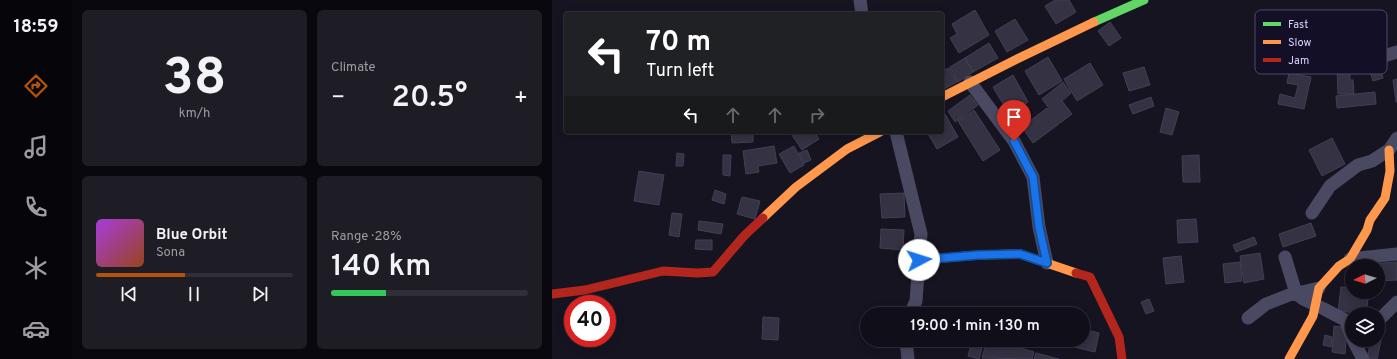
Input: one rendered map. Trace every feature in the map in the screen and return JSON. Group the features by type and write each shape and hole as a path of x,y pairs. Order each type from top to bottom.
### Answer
{"street":[{"path":"860,0 862,12"},
{"path":"944,96 1094,21 1144,0"},
{"path":"1387,55 1397,52"},
{"path":"970,82 1014,141 1033,177 1039,227 1047,263"},
{"path":"552,294 585,290 663,271 697,273 713,272 744,236 796,187 847,149 876,134"},
{"path":"897,134 922,234 916,301 913,307"},
{"path":"1312,213 1330,186 1358,165 1372,161 1389,150 1397,138"},
{"path":"1350,259 1367,230 1370,220 1385,198 1392,184 1389,150"},
{"path":"919,260 978,255 1020,254 1090,277 1118,337 1122,359"},
{"path":"1350,259 1397,254"},
{"path":"1285,258 1296,293 1303,299 1345,320"},
{"path":"1289,359 1313,316 1319,288 1345,262"},
{"path":"1248,318 1266,304 1296,293 1319,288"},
{"path":"1385,313 1397,302"},
{"path":"907,347 908,359"}],"building":[{"path":"1055,0 1069,0 1076,12 1056,24 1045,6"},
{"path":"975,10 989,35 959,53 950,38 957,34 952,24"},
{"path":"1015,19 1028,40 1007,52 995,31"},
{"path":"1110,22 1121,38 1109,46 1098,31"},
{"path":"989,43 998,58 973,72 965,58"},
{"path":"1048,57 1062,81 1039,95 1025,71"},
{"path":"965,58 973,72 958,82 950,67"},
{"path":"1090,63 1103,85 1077,101 1064,79"},
{"path":"1144,67 1150,85 1129,91 1123,73"},
{"path":"949,68 957,82 944,89 944,70"},
{"path":"1289,74 1311,77 1304,109 1278,104 1280,94 1295,98 1298,85 1287,83"},
{"path":"1337,74 1350,74 1350,80 1353,80 1354,94 1338,94"},
{"path":"1371,74 1382,74 1383,78 1373,81"},
{"path":"1013,75 1028,102 1009,114 993,87"},
{"path":"1397,79 1397,102 1396,102 1393,80"},
{"path":"1063,82 1071,93 1062,101 1072,114 1060,123 1042,99"},
{"path":"1375,92 1376,104 1337,108 1336,96"},
{"path":"970,95 978,105 955,122 948,111"},
{"path":"1151,97 1154,106 1133,114 1129,105"},
{"path":"1047,108 1059,124 1033,143 1022,127"},
{"path":"1166,108 1179,112 1172,135 1160,132"},
{"path":"974,110 1000,150 983,161 958,121"},
{"path":"945,114 958,137 937,149 928,134 944,134"},
{"path":"731,134 753,134 753,142 732,143"},
{"path":"791,134 815,134 819,139 802,150"},
{"path":"1332,138 1345,164 1322,176 1309,150"},
{"path":"774,146 777,163 758,166 759,172 746,174 743,151"},
{"path":"794,146 804,165 790,173 779,154"},
{"path":"807,150 811,160 804,163 799,153"},
{"path":"677,153 684,154 683,166 676,166"},
{"path":"723,155 731,155 730,176 723,175"},
{"path":"1199,155 1200,182 1183,182 1182,156"},
{"path":"639,171 664,175 659,205 634,201"},
{"path":"715,190 726,194 724,204 712,200"},
{"path":"904,193 905,217 882,218 880,194"},
{"path":"742,197 760,201 755,219 737,214"},
{"path":"672,213 682,214 679,237 669,235"},
{"path":"1196,219 1198,242 1178,243 1177,220"},
{"path":"699,221 723,224 721,234 698,230"},
{"path":"1311,223 1316,236 1283,247 1279,234"},
{"path":"881,229 904,230 903,250 880,248"},
{"path":"1254,237 1257,244 1236,252 1233,245"},
{"path":"696,240 712,240 712,250 695,249"},
{"path":"1260,253 1264,279 1244,283 1240,256"},
{"path":"1181,256 1184,282 1166,284 1163,258"},
{"path":"1240,262 1242,281 1225,283 1223,264"},
{"path":"1397,262 1397,280 1385,281 1385,263"},
{"path":"1341,287 1345,287 1345,299 1368,299 1367,307 1345,307 1345,312 1338,311"},
{"path":"1149,299 1154,311 1146,314 1141,302"},
{"path":"763,317 779,318 778,340 762,339"},
{"path":"1334,326 1345,328 1345,354 1332,352"},
{"path":"1090,331 1099,333 1095,352 1075,347 1090,347"},
{"path":"1325,335 1332,337 1331,347 1323,345"},
{"path":"970,347 982,347 979,359 968,356"},
{"path":"985,347 1017,347 1034,352 1032,359 982,358"},
{"path":"1370,347 1380,347 1377,359 1367,359"},
{"path":"1036,353 1059,359 1034,359"}],"traffic: fast":[{"path":"1094,22 1144,0"}],"traffic: slow":[{"path":"944,96 1094,22"},
{"path":"763,218 796,187 847,149 876,134"},
{"path":"1289,359 1313,316 1319,288 1339,266 1350,259 1367,230 1370,220 1385,198 1390,171 1389,150"},
{"path":"919,260 979,255 1020,254 1076,273"}],"traffic: jam":[{"path":"552,294 585,290 663,271 697,273 713,272 744,236 763,218"},
{"path":"1076,273 1090,277 1119,337 1122,359"}],"route":[{"path":"919,260 978,255 1020,254 1047,263 1039,227 1033,177 1014,141"}]}
